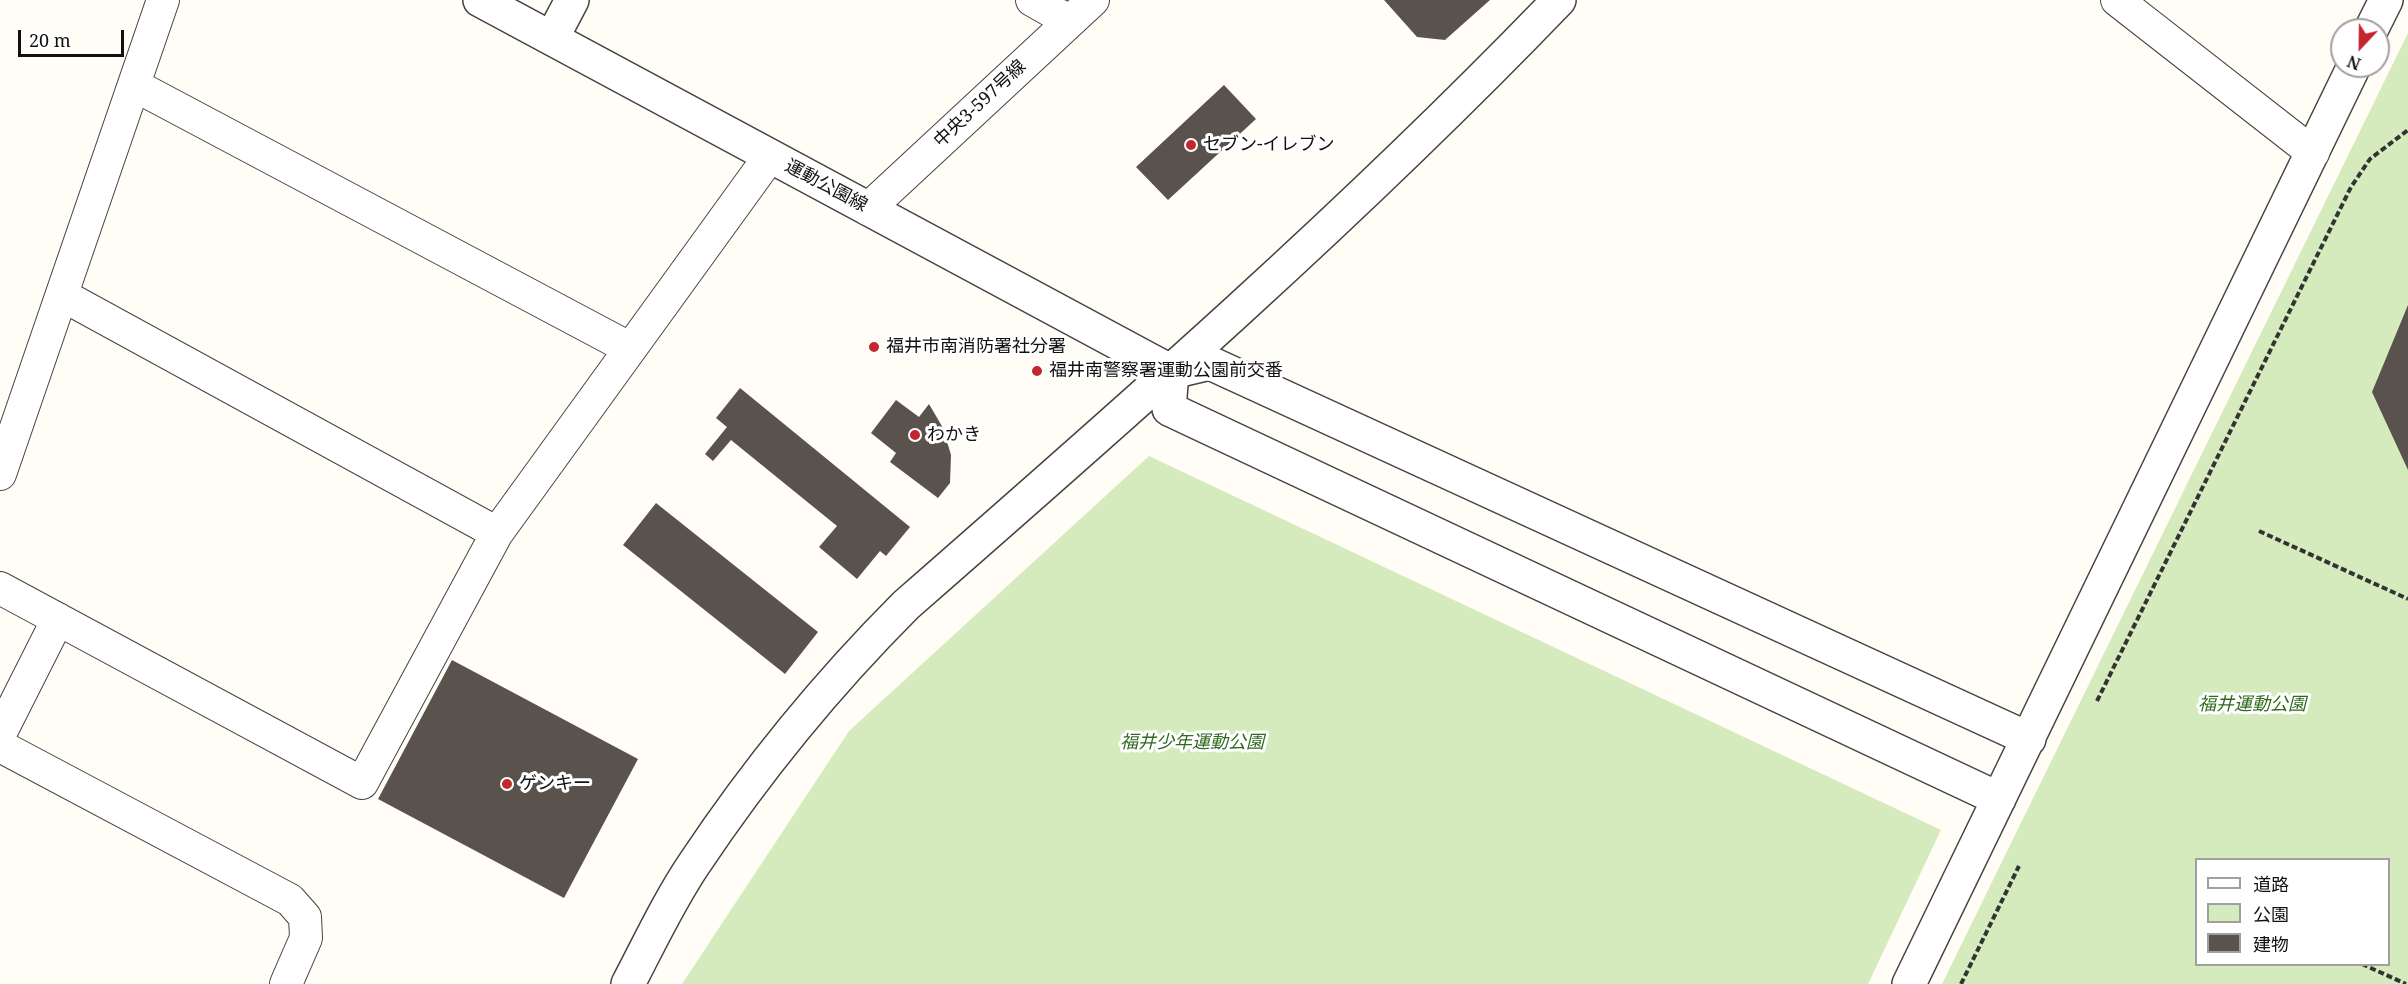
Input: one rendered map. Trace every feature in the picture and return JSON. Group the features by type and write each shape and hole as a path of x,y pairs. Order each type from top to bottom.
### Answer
{"street":[{"path":"0,474 163,0"},
{"name":"運動公園線","path":"480,0 1172,372"},
{"path":"552,38 572,0"},
{"path":"1032,0 1069,21"},
{"name":"中央3-597号線","path":"868,208 1093,0"},
{"path":"628,984 693,865 808,709 906,605 1172,372 1468,95 1559,0"},
{"path":"2117,0 2313,153"},
{"path":"2378,18 2386,0"},
{"path":"1909,984 2348,78"},
{"path":"134,86 629,348"},
{"path":"0,588 362,783 496,533 770,156"},
{"path":"62,295 496,533"},
{"path":"1172,372 1210,363 2029,739"},
{"path":"1172,372 1169,409 2000,799"},
{"path":"0,734 58,619"},
{"path":"0,746 290,900 305,917 306,938 286,984"}],"path":[{"path":"2097,701 2351,187 2370,159 2408,130"},
{"path":"2259,531 2408,599"},
{"path":"1961,984 2019,866"},
{"path":"2366,966 2406,984"}],"green space":[{"name":"福井運動公園","path":"2408,33 2408,984 1942,984 2386,78 2390,78 2390,70"},
{"name":"福井少年運動公園","path":"1149,456 1941,830 1868,984 682,984 849,731"}],"building":[{"path":"1384,0 1490,0 1445,40 1417,37"},
{"path":"1224,85 1256,119 1168,200 1136,167"},
{"path":"2408,305 2408,470 2372,392"},
{"path":"740,388 910,527 886,556 880,551 857,579 819,547 837,526 731,440 713,461 705,454 727,427 716,418"},
{"path":"896,400 919,417 929,404 943,428 951,455 950,483 938,498 890,462 896,453 871,433"},
{"path":"656,503 818,632 785,674 623,545"},
{"path":"452,660 638,759 564,898 378,799"}],"place":[{"name":"セブン-イレブン","path":"1191,145"},
{"name":"福井市南消防署社分署","path":"874,347"},
{"name":"福井南警察署運動公園前交番","path":"1037,371"},
{"name":"わかき","path":"915,435"},
{"name":"ゲンキー","path":"507,784"}]}
